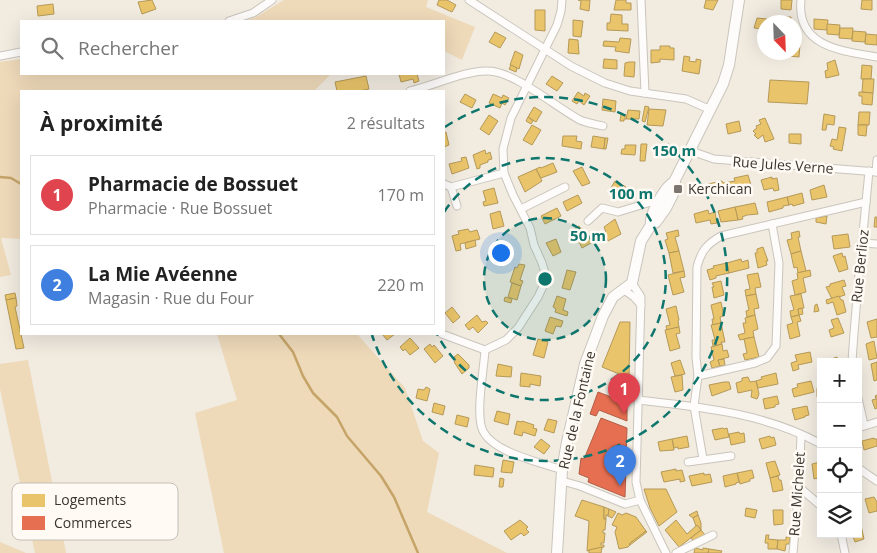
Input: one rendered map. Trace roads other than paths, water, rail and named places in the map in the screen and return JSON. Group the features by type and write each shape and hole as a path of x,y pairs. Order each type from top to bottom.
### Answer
{"main road":[{"path":"628,286 641,241 651,224 656,222 662,206 676,188 674,182 723,84 729,65 739,0"},
{"name":"Rue de la Fontaine","path":"557,553 562,470 566,442 585,364 603,316 613,297 628,286"}],"street":[{"path":"232,20 253,13 272,0"},
{"path":"469,0 544,50 605,83 645,93 686,99 711,110"},
{"path":"445,335 486,350 506,340 518,328 538,298 545,282 545,273 534,245 530,228 504,173 503,149 511,118 557,25 562,0"},
{"path":"641,0 645,93"},
{"path":"801,0 800,10 803,24 811,37 828,46 877,57"},
{"path":"0,56 20,52"},
{"path":"413,90 489,70 527,86 582,121 603,126"},
{"name":"Rue Jules Verne","path":"691,151 714,160 874,172"},
{"name":"Rue Berlioz","path":"852,358 858,275 866,202 877,160"},
{"path":"457,206 448,185 504,173"},
{"path":"521,209 565,187"},
{"path":"588,221 602,208 618,212 652,202 662,206"},
{"path":"703,459 694,406 698,376 696,357 697,267 700,255 708,244 721,236 866,202"},
{"path":"698,376 768,358 776,346 779,264 772,224"},
{"path":"863,243 877,244"},
{"path":"628,286 640,305 636,482 640,500 666,553"},
{"path":"486,350 480,423 483,431 488,438 508,452 562,470"},
{"path":"638,400 724,410 768,422 817,441"},
{"path":"862,426 877,422"},
{"name":"Rue Michelet","path":"793,553 799,487 801,435"},
{"path":"688,462 731,456"},
{"path":"862,471 877,482"},
{"path":"562,481 625,504 640,500"},
{"path":"799,487 817,503"},
{"path":"676,553 713,535"},
{"path":"842,538 845,553"}],"waterway":[{"path":"0,177 11,178 20,183"},
{"path":"280,335 293,352 303,376 313,393 337,417 347,436 381,476 394,497 418,553"}],"place":[{"name":"Kerchican","path":"678,189"},
{"name":"Pharmacie de Bossuet","path":"624,414"},
{"name":"La Mie Avéenne","path":"620,486"}]}
